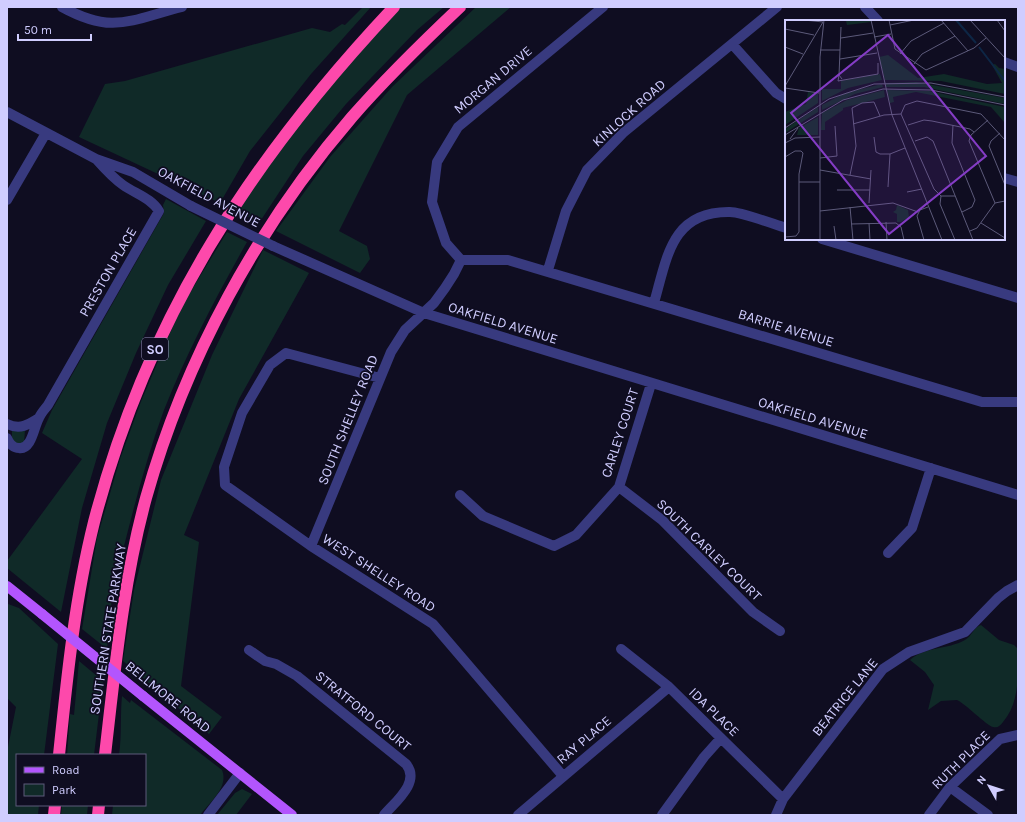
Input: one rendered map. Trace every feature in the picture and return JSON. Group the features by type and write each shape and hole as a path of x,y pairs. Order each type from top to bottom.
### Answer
{"highway":[{"name":"SO","path":"59,754 73,638 83,572 105,483 124,423 148,364 192,274 249,182 313,98 394,7"},
{"name":"SOUTHERN STATE PARKWAY","path":"105,754 127,581 146,500 168,430 183,391 207,341 256,250 285,205 351,118 386,80 460,7"}],"main road":[{"name":"BELLMORE ROAD","path":"8,589 42,614 292,815"}],"street":[{"path":"62,7 90,21 102,24 125,23 148,11 182,7"},
{"name":"MORGAN DRIVE","path":"461,260 446,243 432,202 437,162 458,127 603,7"},
{"name":"KINLOCK ROAD","path":"548,270 566,211 587,170 623,133 777,7"},
{"path":"865,7 877,20"},
{"path":"732,44 776,93 785,98"},
{"path":"1005,62 1018,67"},
{"name":"OAKFIELD AVENUE","path":"7,112 96,159 133,172 191,206 273,246 424,313 651,384 1018,495"},
{"path":"7,200 46,133"},
{"name":"PRESTON PLACE","path":"39,418 48,405 159,211 155,204 115,179 96,159"},
{"path":"1005,178 1018,182"},
{"path":"654,303 670,247 684,226 701,215 731,212 785,228"},
{"path":"825,240 1018,298"},
{"path":"424,313 445,288 461,260 508,260 548,270"},
{"name":"BARRIE AVENUE","path":"548,270 982,402 1018,402"},
{"name":"SOUTH SHELLEY ROAD","path":"311,546 380,378 400,336 424,313"},
{"name":"WEST SHELLEY ROAD","path":"380,378 286,353 270,365 242,413 224,467 225,485 311,546 433,624 563,776"},
{"name":"CARLEY COURT","path":"460,495 483,516 554,546 576,535 619,487 651,384"},
{"path":"7,424 14,427 22,427 39,418"},
{"path":"7,438 12,446 17,448 24,447 30,440 39,418"},
{"path":"888,553 912,528 931,468"},
{"name":"SOUTH CARLEY COURT","path":"619,487 662,520 753,612 780,631"},
{"name":"BEATRICE LANE","path":"776,815 783,799 883,669 910,652 965,632 998,598 1018,585"},
{"name":"IDA PLACE","path":"621,649 669,687 783,799"},
{"name":"STRATFORD COURT","path":"249,650 265,661 276,664 297,676 406,764 411,777 408,788 384,815"},
{"name":"RAY PLACE","path":"518,815 669,687"},
{"name":"RUTH PLACE","path":"929,815 950,787 1000,739 1018,735"},
{"path":"662,815 704,757 721,738"},
{"path":"208,815 240,773"},
{"path":"950,787 988,815"}],"green space":[{"path":"363,7 371,7 311,74 250,151 220,203 79,137 105,84 125,81 312,28 330,32 342,24 345,25"},
{"path":"401,7 444,7 417,30 346,104 303,156 259,223 237,211 306,113 360,50"},
{"path":"476,7 511,7 407,95 339,231 367,246 370,259 360,273 276,231 330,157 392,87"},
{"path":"166,199 206,221 168,285 136,353 107,423 82,508 61,612 7,568 7,561 82,459 42,433 52,410 164,213 163,205"},
{"path":"227,232 247,242 192,346 173,388 158,427 123,550 120,549 114,575 107,649 82,629 97,538 120,459 140,404 180,309"},
{"path":"263,250 309,273 239,399 184,535 199,542 181,686 222,717 209,734 123,661 134,590 161,480 212,355"},
{"path":"12,430 25,430 24,443 17,444 12,439"},
{"path":"8,604 19,608 58,644 44,754 16,754 16,806 39,806 38,815 7,815 7,752 16,707 7,698"},
{"path":"981,625 999,640 1014,645 1018,649 1018,678 1013,706 1001,725 996,727 993,727 981,719 957,700 941,701 928,710 934,685 925,672 910,660 923,652 965,640 976,628"},
{"path":"79,661 103,681 94,754 67,754 70,714 74,715"},
{"path":"122,696 130,703 131,700 222,770 223,782 221,788 200,815 112,815 113,806 146,806 146,754 119,754"},
{"path":"242,789 252,794 236,815 217,815 235,793"},
{"path":"62,806 88,806 87,815 61,815"}]}
